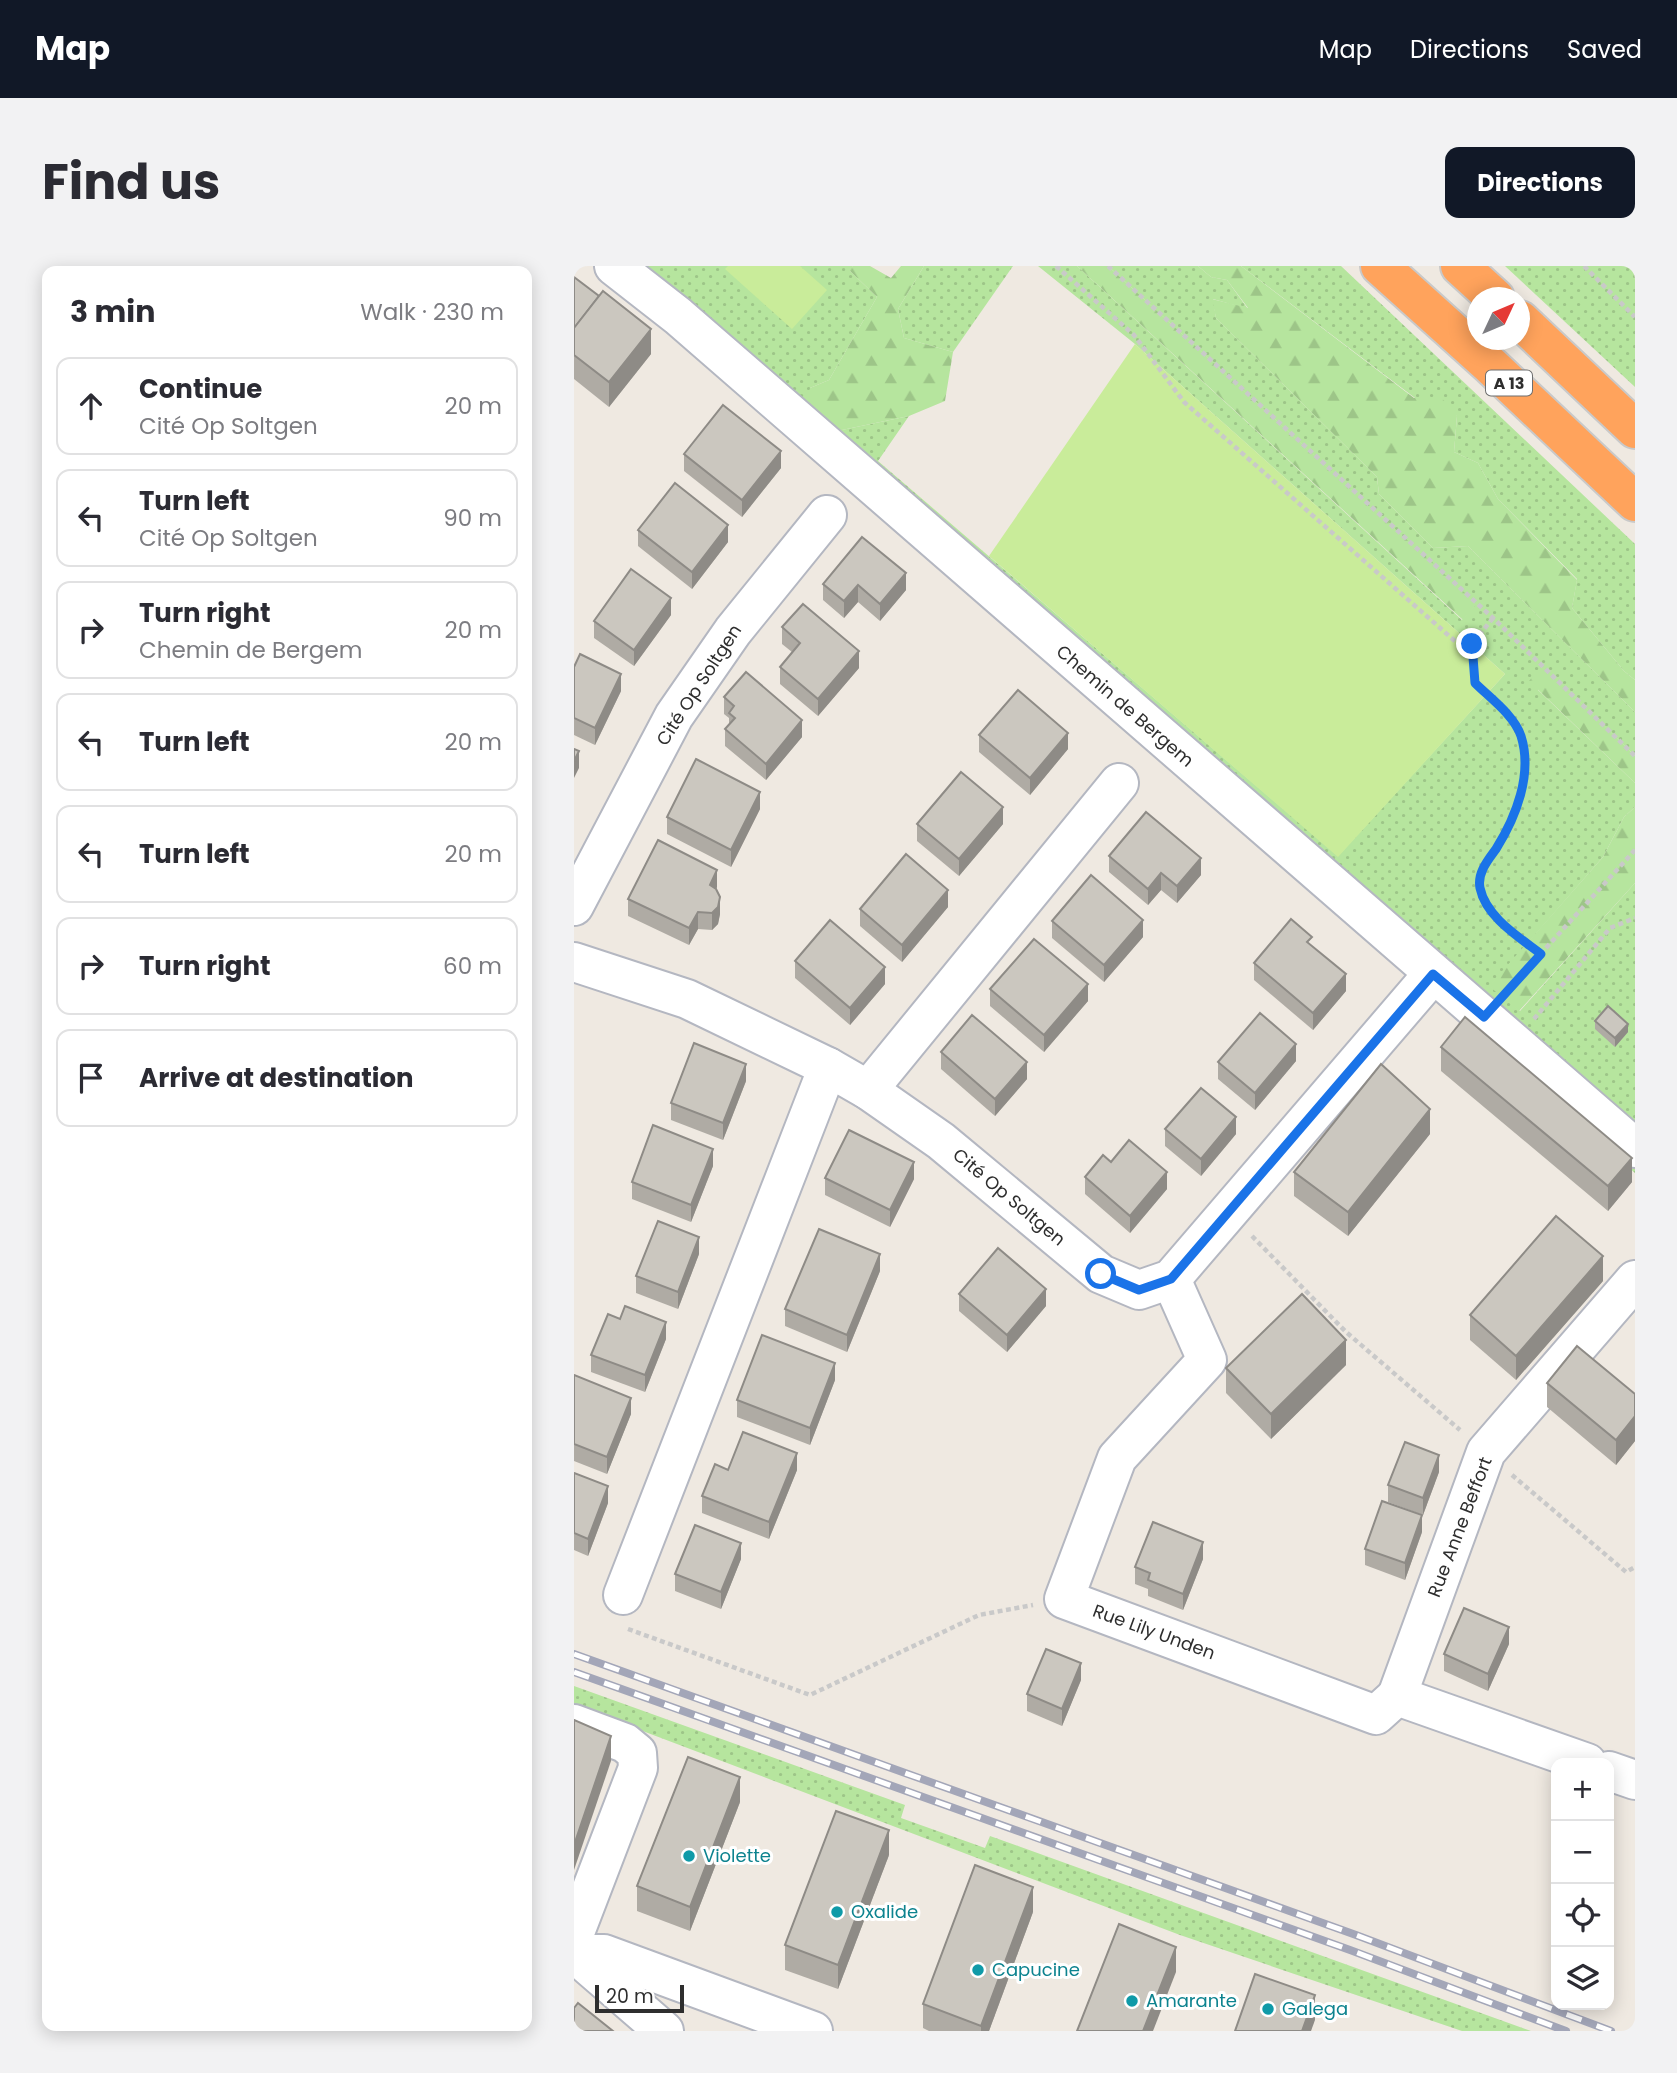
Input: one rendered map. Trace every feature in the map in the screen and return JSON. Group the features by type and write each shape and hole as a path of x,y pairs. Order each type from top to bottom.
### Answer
{"highway":[{"name":"A 13","path":"1380,266 1492,366 1635,502"},
{"path":"1460,266 1483,287"},
{"path":"1530,329 1635,429"}],"street":[{"name":"Chemin de Bergem","path":"614,266 697,332 1635,1148"},
{"name":"Cité Op Soltgen","path":"574,906 674,716 733,631 827,515"},
{"path":"868,1090 1119,783"},
{"name":"Cité Op Soltgen","path":"574,962 687,999 828,1067 868,1090 942,1141 1101,1274 1139,1290 1171,1279"},
{"path":"1065,1599 1117,1458 1207,1360 1171,1279 1433,974"},
{"path":"624,1611 828,1067"},
{"name":"Rue Anne Beffort","path":"1397,1696 1486,1452 1635,1280"},
{"name":"Rue Lily Unden","path":"1065,1599 1376,1715 1397,1696"},
{"path":"1397,1696 1573,1758"},
{"path":"574,1724 625,1743 637,1754 638,1768 574,1935"},
{"path":"1614,1773 1635,1780"},
{"path":"574,1954 604,1954 813,2031"},
{"path":"574,1954 664,2031"},
{"path":"687,2031 690,2016 710,1993"}],"path":[{"path":"1055,266 1134,334 1184,402 1473,657"},
{"path":"1108,266 1493,618 1635,756"},
{"path":"1584,266 1635,317"},
{"path":"1493,618 1472,644 1475,683 1508,716 1521,735 1524,760 1522,793 1509,829 1482,869 1479,885 1486,904 1502,922 1541,954"},
{"path":"1484,1017 1635,850"},
{"path":"1514,1044 1610,928 1635,918"},
{"path":"1229,1213 1346,1332 1626,1572 1635,1567"},
{"path":"624,1611 810,1695 979,1615 1065,1599"}],"green space":[{"path":"614,266 853,266 850,271 877,297 829,380 810,388 837,431 909,416 878,461 1338,856 1505,674 1135,344 1038,266 1077,266 1462,620 1476,604 1108,266 1198,266 1211,277 1227,280 1248,309 1213,299 1216,318 1377,477 1379,494 1433,548 1468,546 1635,712 1635,756 1543,666 1538,690 1635,783 1635,807 1624,817 1603,857 1490,986 1520,1011 1635,883 1635,1173 1431,996 1433,974"},
{"path":"728,266 800,266 827,290 792,329 725,269"},
{"path":"853,266 870,266 891,278 901,266 924,266 898,309 904,338 953,352 945,401 909,416 837,431 806,404 810,388 829,380 877,297 849,270"},
{"path":"924,266 1013,266 953,352 904,338 898,309"},
{"path":"1077,266 1108,266 1477,604 1463,620"},
{"path":"1198,266 1241,266 1414,398 1441,397 1457,416 1454,452 1478,463 1498,499 1577,580 1572,608 1624,671 1635,680 1635,712 1468,546 1433,548 1379,494 1377,477 1216,318 1212,299 1248,308 1227,280 1211,277"},
{"path":"1241,266 1341,266 1635,544 1635,680 1624,671 1572,608 1577,579 1498,499 1478,463 1454,452 1457,416 1415,398"},
{"path":"1505,266 1635,266 1635,387 1530,287"},
{"path":"1135,344 1505,674 1338,857 989,556"},
{"path":"1543,665 1635,756 1635,783 1529,681"},
{"path":"1635,807 1635,883 1519,1011 1489,986 1603,857 1624,817"},
{"path":"574,1686 905,1805 901,1818 985,1848 990,1836 1531,2031 1462,2031 1180,1935 574,1705"}],"building":[{"path":"574,277 599,296 575,327 574,326"},
{"path":"603,291 651,329 609,382 574,355 574,328"},
{"path":"723,405 781,451 742,500 684,454"},
{"path":"675,483 728,525 692,572 638,530"},
{"path":"862,537 906,573 880,604 858,585 844,601 823,584"},
{"path":"631,569 671,598 634,650 594,621"},
{"path":"803,604 859,651 818,699 780,667 800,643 782,627"},
{"path":"580,654 621,674 595,728 574,718 574,667"},
{"path":"746,672 802,720 766,764 725,729 735,718 729,713 734,706 724,697"},
{"path":"1018,690 1068,733 1030,778 979,735"},
{"path":"696,759 760,792 731,850 667,817"},
{"path":"961,772 1003,807 959,859 917,824"},
{"path":"1146,812 1201,858 1177,886 1161,873 1148,889 1109,856"},
{"path":"658,840 717,870 710,885 720,897 718,907 712,913 698,912 689,928 628,899"},
{"path":"906,854 948,890 902,945 860,909"},
{"path":"1091,875 1143,920 1104,965 1052,921"},
{"path":"1291,919 1312,937 1307,942 1346,974 1313,1013 1254,963"},
{"path":"830,920 885,967 850,1008 795,961"},
{"path":"1034,939 1088,984 1044,1035 990,989"},
{"path":"1608,1006 1628,1024 1615,1038 1595,1021"},
{"path":"1260,1013 1296,1044 1255,1093 1218,1062"},
{"path":"972,1015 1027,1062 995,1099 941,1052"},
{"path":"1465,1017 1632,1158 1608,1186 1441,1047"},
{"path":"694,1043 746,1064 723,1123 671,1103"},
{"path":"1381,1064 1430,1109 1348,1212 1294,1172"},
{"path":"1201,1088 1236,1117 1201,1159 1165,1129"},
{"path":"653,1125 713,1149 691,1205 632,1182"},
{"path":"849,1130 914,1162 890,1210 825,1178"},
{"path":"1129,1140 1167,1172 1130,1216 1085,1177 1103,1155 1111,1162"},
{"path":"1556,1216 1603,1256 1516,1356 1470,1315"},
{"path":"658,1221 699,1237 678,1292 636,1276"},
{"path":"819,1229 880,1254 847,1335 785,1309"},
{"path":"998,1248 1046,1289 1007,1335 959,1294"},
{"path":"1302,1294 1346,1340 1271,1414 1226,1368"},
{"path":"625,1306 666,1322 645,1375 591,1355 608,1314 620,1319"},
{"path":"762,1335 835,1363 810,1428 737,1400"},
{"path":"1577,1346 1635,1394 1635,1416 1616,1440 1547,1383"},
{"path":"574,1375 631,1398 607,1457 574,1444"},
{"path":"743,1432 797,1453 769,1522 702,1496 715,1464 728,1470"},
{"path":"1405,1442 1439,1455 1423,1498 1388,1485"},
{"path":"574,1473 608,1486 588,1539 574,1533"},
{"path":"1382,1501 1422,1515 1405,1563 1365,1549"},
{"path":"1153,1522 1203,1542 1183,1594 1148,1580 1150,1573 1135,1567"},
{"path":"695,1525 741,1543 721,1592 675,1574"},
{"path":"1464,1608 1509,1627 1488,1674 1444,1654"},
{"path":"1046,1649 1081,1663 1062,1709 1027,1694"},
{"path":"574,1720 611,1736 574,1845"},
{"name":"Violette","path":"688,1757 740,1777 690,1907 637,1886"},
{"name":"Oxalide","path":"836,1811 889,1830 838,1965 785,1945"},
{"name":"Capucine","path":"975,1865 1033,1887 981,2026 923,2004"},
{"name":"Amarante","path":"1119,1924 1176,1947 1143,2031 1077,2031"},
{"path":"1255,1974 1315,1995 1302,2031 1235,2031"},
{"path":"578,2003 613,2031 574,2031 574,2008"}],"railway":[{"path":"574,1654 1356,1935 1611,2031"},
{"path":"574,1672 1350,1950 1566,2031"}],"place":[{"name":"Violette","path":"689,1856"},
{"name":"Oxalide","path":"837,1912"},
{"name":"Capucine","path":"978,1970"},
{"name":"Amarante","path":"1132,2001"},
{"name":"Galega","path":"1268,2009"}],"route":[{"path":"1101,1274 1139,1290 1171,1279 1433,974 1484,1017 1541,954 1502,922 1486,904 1479,885 1482,869 1509,829 1522,793 1524,760 1521,735 1508,716 1475,683 1472,644"}]}
